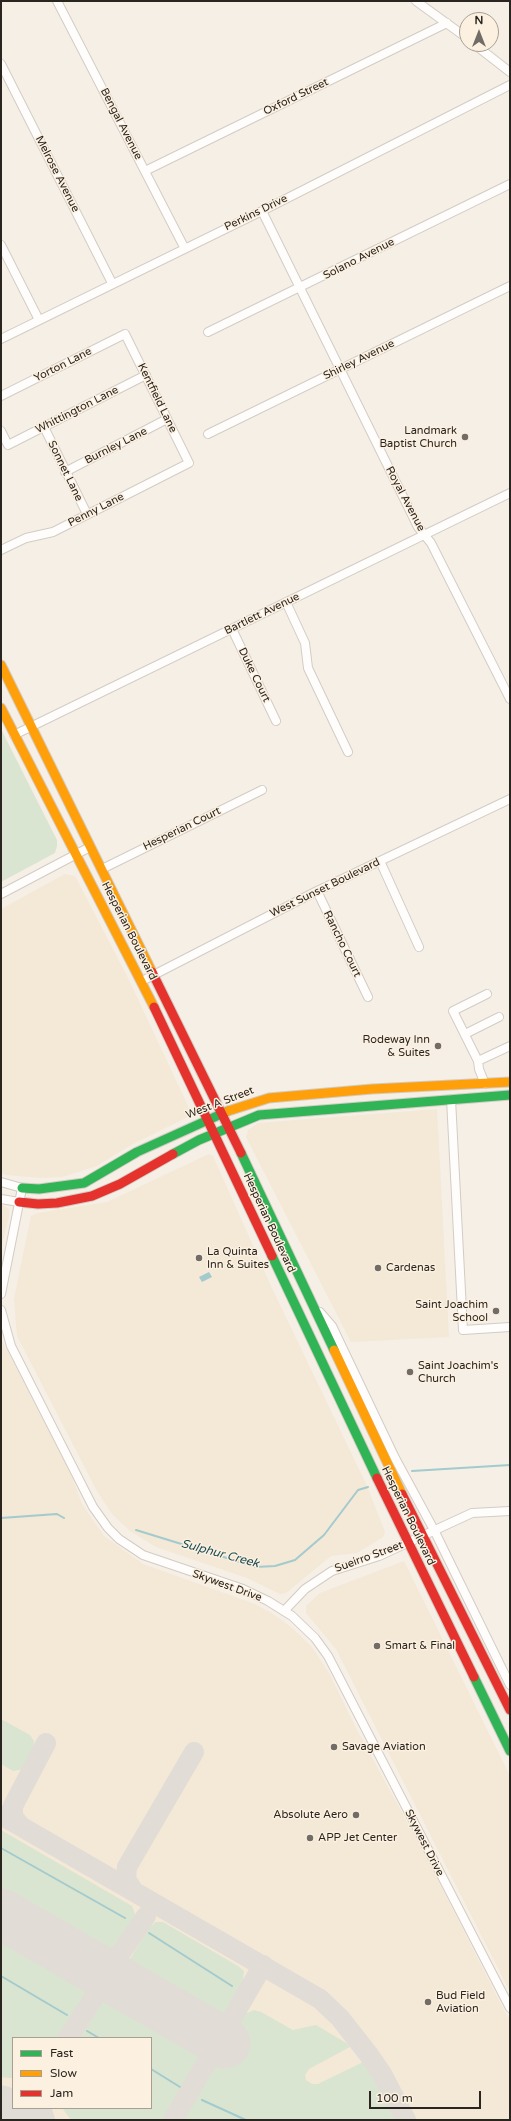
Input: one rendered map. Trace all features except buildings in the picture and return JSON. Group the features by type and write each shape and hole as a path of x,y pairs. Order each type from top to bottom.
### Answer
{"main road":[{"name":"Hesperian Boulevard","path":"1,665 229,1128 422,1536 510,1710"},
{"name":"Hesperian Boulevard","path":"1,708 142,980 408,1543 510,1751"},
{"name":"West A Street","path":"22,1188 39,1189 84,1184 137,1152 208,1119 269,1098 372,1089 458,1086 510,1082"},
{"path":"451,1100 458,1086"},
{"path":"358,1106 360,1101 372,1089"},
{"path":"19,1202 38,1204 57,1203 92,1196 120,1184 156,1162 259,1115 510,1095"}],"street":[{"name":"Bengal Avenue","path":"57,1 184,247"},
{"path":"416,1 459,32"},
{"name":"Oxford Street","path":"145,172 447,23"},
{"path":"484,52 510,72"},
{"name":"Melrose Avenue","path":"1,64 112,283"},
{"name":"Perkins Drive","path":"1,339 184,247 262,211 510,85"},
{"name":"Solano Avenue","path":"208,332 510,184"},
{"name":"Royal Avenue","path":"262,211 418,527 431,543 510,699"},
{"path":"1,245 39,320"},
{"name":"Shirley Avenue","path":"208,434 510,286"},
{"name":"Kentfield Lane","path":"125,334 189,463"},
{"name":"Yorton Lane","path":"1,396 125,334"},
{"name":"Whittington Lane","path":"1,431 8,445 146,375"},
{"name":"Burnley Lane","path":"65,472 167,419"},
{"name":"Sonnet Lane","path":"44,427 86,514"},
{"name":"Penny Lane","path":"1,550 26,538 53,532 189,463"},
{"name":"Bartlett Avenue","path":"14,735 510,493"},
{"path":"286,602 305,643 308,668 348,752"},
{"name":"Duke Court","path":"232,629 276,721"},
{"name":"Hesperian Court","path":"102,869 262,790"},
{"name":"West Sunset Boulevard","path":"142,980 316,891 510,799"},
{"path":"1,894 90,847"},
{"path":"380,861 419,946"},
{"name":"Rancho Court","path":"316,891 368,996"},
{"path":"485,1084 479,1069 478,1061 453,1011 487,994"},
{"path":"465,1034 499,1017"},
{"path":"478,1061 510,1046"},
{"path":"451,1100 463,1330 510,1327"},
{"name":"West A Street","path":"1,1182 22,1188"},
{"path":"1,1294 22,1188"},
{"path":"1,1198 19,1202"},
{"name":"Hesperian Boulevard","path":"312,1303 332,1326 395,1458 434,1530 510,1685"},
{"name":"Skywest Drive","path":"1,1310 11,1346 93,1507 108,1528 119,1539 143,1555 243,1589 285,1610 315,1638 328,1656 510,2008"},
{"name":"Sueirro Street","path":"285,1610 305,1589 332,1571 379,1556 472,1513 510,1511"}],"shaded area":[{"path":"65,874 75,876 128,978 190,1110 188,1117 131,1145 97,1166 62,1177 39,1178 7,1175 1,1173 1,909"},
{"path":"437,1109 449,1337 351,1342 246,1137 248,1130 258,1123"},
{"path":"209,1154 213,1156 271,1286 367,1486 385,1532 383,1537 357,1553 331,1556 286,1593 280,1594 247,1578 156,1547 130,1531 112,1514 97,1491 17,1336 14,1299 31,1216 37,1213 107,1202"},
{"path":"1,1204 9,1209 9,1216 1,1249"},
{"path":"1,1338 71,1474 82,1504 104,1536 143,1564 255,1604 273,1614 291,1627 312,1647 329,1673 355,1726 425,1855 506,2014 510,2019 510,2120 1,2120"},
{"path":"404,1561 510,1776 510,1992 336,1649 306,1613 306,1606 320,1593"}],"green space":[{"path":"1,729 57,840 57,846 55,853 1,882"},
{"path":"1,1719 30,1735 34,1741 33,1751 24,1768 13,1771 1,1764"},
{"path":"1,1830 132,1906 135,1914 132,1924 111,1958 1,1893"},
{"path":"156,1922 163,1922 244,1971 242,1988 224,2017 215,2016 125,1967 149,1928"},
{"path":"1,1935 93,1988 61,2037 12,2037 12,2078 1,2077"},
{"path":"104,1994 194,2045 200,2050 198,2065 166,2120 71,2120 63,2109 152,2109 152,2037 78,2037"},
{"path":"254,2010 261,2012 293,2030 316,2025 348,2044 350,2047 309,2069 305,2075 306,2080 312,2084 318,2084 363,2062 373,2076 396,2120 181,2120 239,2021 245,2014"}],"water":[{"path":"209,1272 212,1277 202,1282 199,1277"}],"waterway":[{"name":"Sulphur Creek","path":"412,1471 510,1465"},
{"name":"Sulphur Creek","path":"136,1530 256,1567 275,1566 295,1560 324,1535 358,1490 368,1487"},
{"name":"Sulphur Creek","path":"1,1518 57,1514 64,1518"},
{"path":"1,1848 125,1918"},
{"path":"149,1933 232,1986"},
{"path":"1,1976 67,2015"},
{"path":"87,2031 97,2037"},
{"path":"152,2070 180,2087"},
{"path":"202,2100 246,2120"}],"taxiway":[{"path":"20,1825 13,1817 13,1806 46,1743"},
{"path":"133,1890 126,1879 127,1867 194,1752"},
{"path":"1,1815 320,1999 340,2018 369,2055 382,2074 406,2120"},
{"path":"69,2037 98,1991 101,1982 100,1977 94,1970 70,1954 100,1968 112,1966 146,1916"},
{"path":"173,2120 263,1965"},
{"path":"1,2098 12,2098"},
{"path":"41,2109 45,2120"}],"runway":[{"path":"1,1914 225,2043"},
{"path":"1,2111 16,2120"}],"traffic: fast":[{"path":"173,1154 199,1140 259,1115 510,1095"},
{"path":"22,1188 39,1189 84,1183 137,1152 228,1111"},
{"path":"241,1153 334,1350"},
{"path":"272,1256 377,1478"},
{"path":"474,1677 510,1751"}],"traffic: slow":[{"path":"1,665 152,972"},
{"path":"1,708 154,1007"},
{"path":"228,1111 269,1098 372,1089 510,1082"},
{"path":"334,1350 402,1494"}],"traffic: jam":[{"path":"152,972 241,1153"},
{"path":"154,1007 272,1256"},
{"path":"19,1202 38,1204 57,1203 92,1196 120,1184 173,1154"},
{"path":"377,1478 474,1677"},
{"path":"402,1494 510,1710"}],"place":[{"name":"Landmark Baptist Church","path":"465,437"},
{"name":"Rodeway Inn & Suites","path":"438,1046"},
{"name":"La Quinta Inn & Suites","path":"199,1258"},
{"name":"Cardenas","path":"378,1268"},
{"name":"Saint Joachim School","path":"496,1311"},
{"name":"Saint Joachim's Church","path":"410,1372"},
{"name":"Smart & Final","path":"377,1646"},
{"name":"Savage Aviation","path":"334,1747"},
{"name":"Absolute Aero","path":"356,1815"},
{"name":"APP Jet Center","path":"310,1838"},
{"name":"Bud Field Aviation","path":"428,2002"}]}
